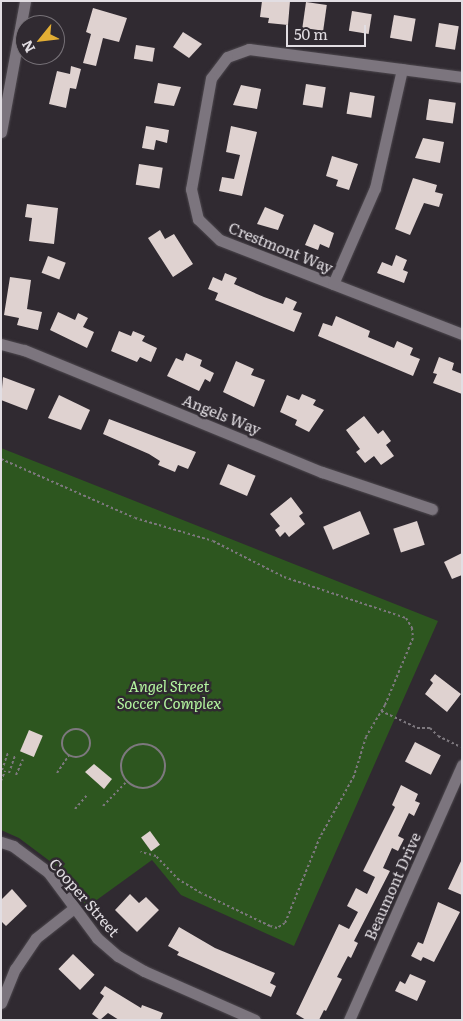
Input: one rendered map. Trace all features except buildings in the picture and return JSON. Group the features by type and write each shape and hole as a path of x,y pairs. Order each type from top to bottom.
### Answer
{"street":[{"path":"1,132 5,93 25,1"},
{"name":"Crestmont Way","path":"402,68 249,49 228,57 211,78 191,189 198,218 220,240 462,334"},
{"path":"333,284 375,188 402,68 462,77"},
{"name":"Angels Way","path":"1,344 34,354 322,472 432,509"},
{"name":"Beaumont Drive","path":"349,1020 462,765"},
{"name":"Cooper Street","path":"1,842 13,846 48,872 97,938 118,956 144,971 255,1020"},
{"path":"1,1003 15,969 36,938 74,908"}],"path":[{"path":"1,459 135,518 213,541 284,577 406,618 412,628 413,638 381,711 366,737 354,776 320,837 285,923 277,928 270,926 201,893 179,880 156,856 142,852"},
{"path":"381,711 417,728 430,728 438,736 461,747"},
{"path":"71,730 81,730 88,735 89,748 82,755 69,755 63,748 64,736 71,730"},
{"path":"141,744 159,752 165,765 158,782 145,788 128,782 121,768 128,750 141,744"},
{"path":"2,770 8,753"},
{"path":"57,773 69,755"},
{"path":"9,772 15,756"},
{"path":"16,775 23,759"},
{"path":"1,780 5,771"},
{"path":"103,806 128,782"},
{"path":"75,809 88,794"}],"green space":[{"name":"Angel Street Soccer Complex","path":"1,448 438,621 294,946 181,895 152,860 87,907 55,865 19,838 1,830"}]}
